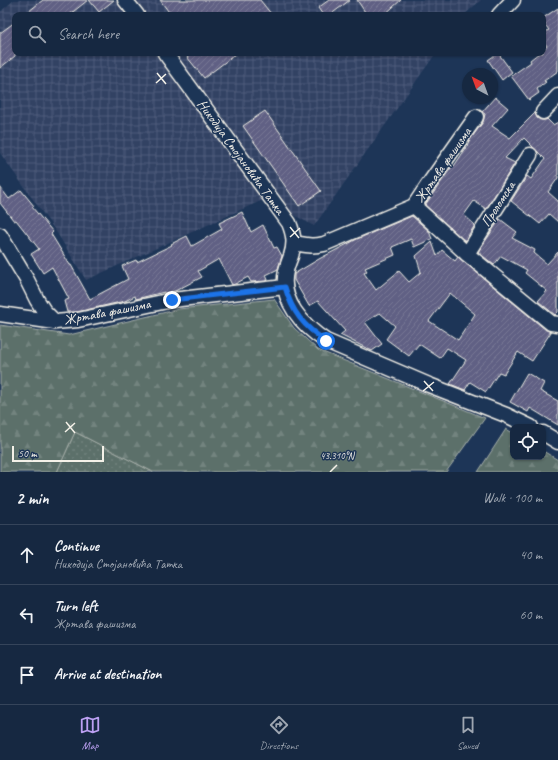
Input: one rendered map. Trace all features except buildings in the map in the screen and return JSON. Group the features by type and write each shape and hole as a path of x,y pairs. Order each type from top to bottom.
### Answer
{"street":[{"path":"126,0 135,12"},
{"path":"502,12 513,0"},
{"name":"Никодија Стојановића Татка","path":"167,56 290,224 294,237 294,243 285,271 285,287 293,310 300,319 316,335 326,341 525,424"},
{"path":"543,112 558,96"},
{"name":"Жртава фашизма","path":"294,243 309,246 324,244 414,206 476,117"},
{"name":"Проломска","path":"467,254 530,155"},
{"path":"414,206 467,254 551,323 558,324"},
{"path":"0,236 27,280 36,300 55,322"},
{"name":"Жртава фашизма","path":"0,314 55,322 78,320 172,300 285,287"},
{"path":"546,435 558,442"}],"shaded area":[{"path":"14,0 481,0 467,12 12,12 12,56 434,56 314,226 265,199 86,280 57,233 0,153 0,12"}],"green space":[{"path":"274,299 294,328 318,350 485,418 446,472 153,472 75,432 57,472 0,472 0,325 69,335 179,309"},
{"path":"506,429 510,431 510,460 546,460 546,453 558,460 558,472 478,472"},
{"path":"75,432 153,472 57,472"}],"route":[{"path":"172,300 285,287 293,310 308,328 326,341"}]}
